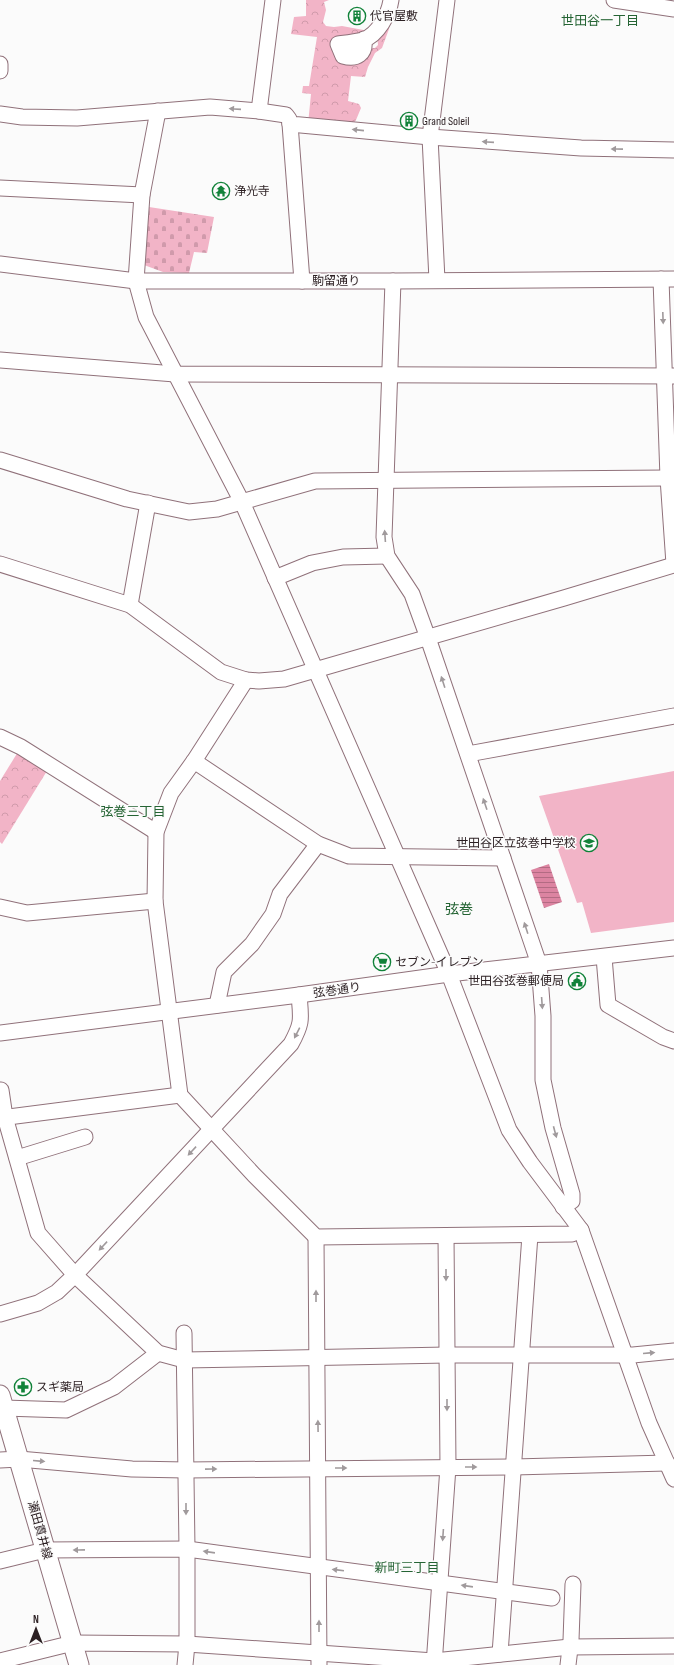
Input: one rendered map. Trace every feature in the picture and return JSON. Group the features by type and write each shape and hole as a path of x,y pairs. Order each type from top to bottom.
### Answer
{"main road":[{"name":"瀬田貫井線","path":"2,1402 79,1665"}],"street":[{"path":"259,111 273,0"},
{"path":"364,39 375,32 390,10 392,0"},
{"path":"437,280 430,137 447,0"},
{"path":"614,0 674,9"},
{"path":"0,64 0,71"},
{"path":"0,114 22,117 76,118 210,107 286,115 290,124 302,281"},
{"path":"158,112 142,195 136,281 146,317 242,502 449,974 509,1130 530,1162 581,1230 649,1423 674,1479"},
{"path":"290,124 430,137 581,148 674,150"},
{"path":"0,188 142,195"},
{"name":"駒留通り","path":"0,264 136,281 668,279"},
{"path":"0,564 130,605 221,672 246,680 259,681 284,679 674,565 668,478 670,376 668,279"},
{"path":"393,281 384,537 388,556 412,594 428,638 539,964 543,1016 543,1080 553,1128 572,1194 572,1200 564,1207"},
{"path":"0,360 175,374 670,376"},
{"path":"0,460 127,499 189,512 216,509 316,481 668,478"},
{"path":"130,605 148,503"},
{"path":"275,578 312,563 343,557 388,556"},
{"path":"246,680 194,761 171,793 156,832 155,900 180,1095 254,1175 316,1238 319,1659"},
{"path":"468,754 674,716"},
{"path":"0,737 21,747 156,832"},
{"path":"194,761 318,844 349,856 503,858"},
{"path":"217,1005 224,972 252,944 273,914 280,894 318,844"},
{"path":"0,907 27,913 155,900"},
{"name":"弦巻通り","path":"0,1033 300,995 449,974 674,948"},
{"path":"604,957 608,1005 674,1042"},
{"path":"0,1314 38,1303 57,1292 75,1275 291,1044 300,1028 300,995"},
{"path":"1,1090 2,1117 17,1158 38,1233 75,1275 158,1353 184,1360 522,1354 633,1355 674,1352"},
{"path":"2,1117 180,1095"},
{"path":"17,1158 85,1137"},
{"path":"316,1238 572,1234 581,1230"},
{"path":"500,1654 530,1235"},
{"path":"434,1663 448,1467 446,1236"},
{"path":"184,1333 187,1644 185,1665"},
{"path":"2,1402 66,1410 114,1387 158,1353"},
{"path":"0,1460 19,1459 132,1469 186,1470 514,1467 667,1463"},
{"path":"0,1562 45,1550 186,1549 552,1598"},
{"path":"568,1665 573,1584"},
{"path":"0,1662 72,1643 187,1644 319,1659 434,1663 500,1654 570,1647 674,1646"}],"green space":[{"path":"306,0 329,0 324,2 326,10 323,22 326,26 342,26 369,31 370,48 375,48 378,45 377,33 390,21 389,29 382,48 375,53 365,77 351,76 348,101 359,104 361,108 356,120 350,128 308,124 311,94 302,93 303,86 309,86 317,37 291,34 294,17 306,16"},
{"path":"149,207 214,217 207,253 194,252 189,273 163,272 144,265 145,232"},
{"path":"21,747 50,766 2,844 0,842 0,781"},
{"path":"674,771 674,922 591,933 582,902 577,903 539,796"}],"shaded area":[{"path":"549,864 562,902 544,908 531,870"}],"place":[{"name":"代官屋敷","path":"357,16"},
{"name":"Grand Soleil","path":"409,121"},
{"name":"浄光寺","path":"221,191"},
{"name":"世田谷区立弦巻中学校","path":"589,843"},
{"name":"セブン-イレブン","path":"382,962"},
{"name":"世田谷弦巻郵便局","path":"577,981"},
{"name":"スギ薬局","path":"23,1387"}],"district":[{"name":"世田谷一丁目","path":"600,20"},
{"name":"弦巻三丁目","path":"133,811"},
{"name":"弦巻","path":"459,909"},
{"name":"新町三丁目","path":"407,1567"}]}
